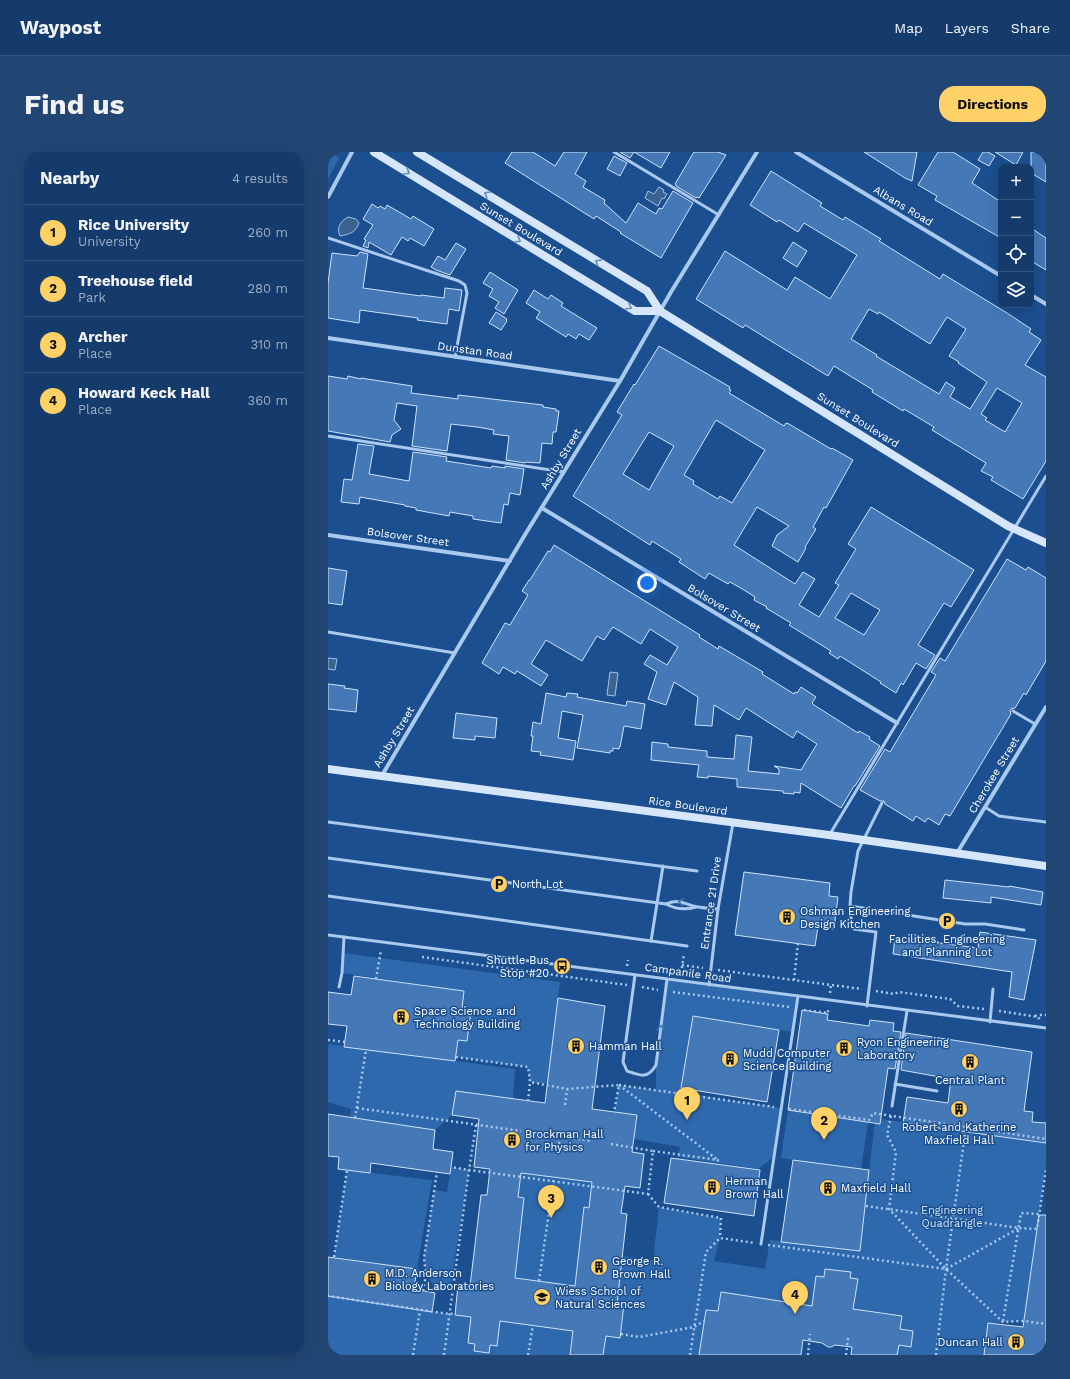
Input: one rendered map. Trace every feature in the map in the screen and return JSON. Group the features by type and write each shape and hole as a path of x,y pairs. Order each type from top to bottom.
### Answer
{"street":[{"path":"328,197 352,152"},
{"name":"Sunset Boulevard","path":"374,152 635,311 660,311"},
{"name":"Sunset Boulevard","path":"417,152 647,292 660,311 1015,528 1046,544"},
{"name":"Ashby Street","path":"381,776 757,152"},
{"name":"Albans Road","path":"796,152 998,274"},
{"path":"1034,297 1046,304"},
{"name":"Dunstan Road","path":"328,338 620,381"},
{"name":"Bolsover Street","path":"542,508 897,723"},
{"name":"Bolsover Street","path":"328,535 510,561"},
{"name":"Cherokee Street","path":"957,854 1046,706"},
{"name":"Rice Boulevard","path":"328,769 829,835 1046,866"}],"lane":[{"path":"614,152 719,215"},
{"path":"328,238 459,281 465,285 467,293 455,357"},
{"path":"328,436 564,472"},
{"path":"829,835 1046,476"},
{"path":"328,632 455,652"},
{"path":"1013,711 1035,724"},
{"path":"867,1006 876,932 854,929 850,914 851,892 858,851 882,803"},
{"path":"985,807 1000,816 1046,822"},
{"path":"328,822 697,871"},
{"name":"Entrance 21 Drive","path":"709,985 718,909 733,823"},
{"path":"328,858 666,904 672,907 688,909 696,907"},
{"path":"651,941 663,866"},
{"path":"328,896 686,945"},
{"path":"666,904 674,901 687,903 696,907 718,909"},
{"path":"850,906 965,924 984,924 1024,930"},
{"name":"Campanile Road","path":"328,935 990,1022 1046,1028"},
{"path":"338,987 342,973 344,937"},
{"path":"635,975 622,1062 627,1071 636,1075 646,1075 651,1073 656,1065 667,979"},
{"path":"990,1022 993,989"},
{"path":"761,1244 798,996"},
{"path":"892,1106 907,1011"},
{"path":"895,1084 937,1091"}],"path":[{"path":"376,979 382,942"},
{"path":"794,980 798,943"},
{"path":"679,981 686,945"},
{"path":"373,950 381,951"},
{"path":"420,957 828,1013 831,984"},
{"path":"1035,1016 1038,1014 1046,1015"},
{"path":"328,1040 345,1042"},
{"path":"355,1118 366,1050"},
{"path":"456,1057 528,1067 530,1082 528,1100"},
{"path":"530,1082 567,1089 619,1084 869,1120 873,1113 1046,1139"},
{"path":"614,1112 619,1084"},
{"path":"611,1144 718,1161 619,1084"},
{"path":"565,1105 567,1089"},
{"path":"357,1108 520,1131"},
{"path":"889,1209 896,1152 887,1135 891,1116"},
{"path":"444,1355 476,1125"},
{"path":"936,1355 946,1269 966,1127"},
{"path":"559,1144 561,1130"},
{"path":"548,1135 592,1142"},
{"path":"648,1194 654,1151"},
{"path":"451,1167 648,1194 659,1207 721,1218 720,1238 706,1252 690,1355"},
{"path":"334,1257 347,1170"},
{"path":"866,1206 899,1212 1019,1228 1037,1229 1046,1170"},
{"path":"423,1291 426,1275 424,1258 436,1172"},
{"path":"540,1281 554,1177"},
{"path":"889,1209 946,1269 1003,1322 1024,1321 1046,1324"},
{"path":"1003,1322 1021,1213 1040,1214"},
{"path":"720,1238 946,1269 1019,1228"},
{"path":"328,1298 328,1296 420,1310 450,1314 455,1313"},
{"path":"413,1355 420,1310"},
{"path":"621,1334 639,1336 694,1327 704,1321"},
{"path":"528,1355 533,1325"},
{"path":"808,1355 810,1334"},
{"path":"846,1355 848,1338"}],"green space":[{"path":"328,152 339,158 328,179"},
{"path":"343,953 560,982 547,1084 530,1082 528,1067 456,1057 458,1040 467,1041 471,1011 462,1009 464,991 342,973"},
{"path":"667,979 798,996 793,1032 693,1016 680,1093 782,1108 775,1156 758,1169 678,1157 680,1147 634,1139 637,1115 614,1112 619,1085 656,1090 656,1065"},
{"path":"329,1044 515,1069 513,1099 456,1091 452,1115 435,1130 350,1118 351,1109 328,1102"},
{"path":"788,1110 868,1122 861,1169 781,1158"},
{"name":"Engineering Quadrangle","path":"881,1119 1046,1143 1046,1165 1024,1321 988,1323 984,1355 897,1355 899,1345 911,1347 913,1331 900,1329 902,1316 853,1309 858,1279 850,1278 851,1272 825,1269 824,1277 816,1276 812,1306 721,1293 718,1311 706,1310 699,1355 603,1355 606,1336 620,1337 624,1305 617,1304 622,1256 653,1260 659,1207 721,1218 720,1238 714,1261 765,1269 770,1240 859,1251 875,1123 880,1124"},
{"path":"451,1167 469,1170 450,1289 435,1287 426,1275 424,1258 434,1190 447,1192"},
{"path":"347,1170 432,1180 417,1269 334,1257"},
{"path":"521,1173 592,1182 589,1208 584,1208 575,1286 515,1278 524,1198 518,1197"},
{"path":"328,1296 471,1317 468,1343 475,1344 474,1351 489,1353 490,1345 497,1346 500,1321 573,1331 570,1355 328,1355"}],"shaded area":[{"path":"659,187 667,194 664,199 662,198 658,206 645,198 648,191 654,194"},
{"path":"348,217 356,219 359,223 356,229 352,232 347,235 340,236 339,227 343,220"},
{"path":"328,658 337,659 335,670 328,669"},
{"path":"610,672 618,673 615,696 607,695"}],"building":[{"path":"512,152 533,152 555,166 564,152 587,152 575,174 586,181 583,187 605,200 604,203 626,223 638,203 656,214 659,208 662,209 673,191 693,203 661,258 620,233 621,232 596,216 594,219 505,163"},
{"path":"620,152 634,152 630,158"},
{"path":"634,152 670,152 661,168"},
{"path":"694,152 718,152 726,155 699,198 696,198 675,184"},
{"path":"864,152 917,152 912,181 905,178"},
{"path":"938,152 953,152 980,169 972,183 998,200 998,236 935,200 937,196 918,185"},
{"path":"983,152 988,152 995,156 989,166 978,160"},
{"path":"995,152 1023,152 1017,164"},
{"path":"1031,152 1046,152 1046,182 1034,175 1034,164 1031,164"},
{"path":"614,156 627,163 620,176 607,169"},
{"path":"771,171 822,203 820,206 843,220 845,217 881,239 879,241 940,279 943,274 1007,313 1031,329 1029,332 1041,340 1025,365 1046,377 1046,461 1023,499 991,480 993,477 981,471 986,463 932,430 934,427 904,409 903,411 872,392 873,390 834,366 828,376 745,325 743,328 696,299 725,251 787,290 795,277 830,299 857,255 804,223 798,232 779,220 777,222 750,205","holes":["869,309 878,314 879,312 930,344 947,317 966,329 949,356 987,382 970,409 950,397 955,388 946,382 939,394 851,339","997,388 1022,403 1005,432 985,420 987,418 981,414"]},
{"path":"372,204 378,208 380,206 385,209 387,205 411,219 413,216 434,229 424,246 410,238 408,241 402,237 391,255 369,242 368,248 363,246 366,240 364,239 373,225 363,219"},
{"path":"1034,230 1046,238 1046,270 1034,263"},
{"path":"793,242 807,251 797,267 783,258"},
{"path":"456,243 466,249 450,275 431,267 438,256 445,260"},
{"path":"360,252 368,254 363,288 444,298 445,288 462,290 459,311 449,309 447,324 417,320 418,318 360,310 359,323 328,318 328,283 332,253 357,256"},
{"path":"490,272 518,290 504,314 495,308 499,302 489,296 493,289 483,283"},
{"path":"534,290 548,299 551,295 563,303 561,306 597,328 589,340 579,334 576,339 568,334 566,337 536,318 540,312 526,303"},
{"path":"496,312 507,319 501,330 489,323"},
{"path":"659,346 730,387 729,389 731,390 729,393 784,426 786,423 789,424 853,460 826,508 824,507 813,527 816,529 798,562 772,546 777,535 789,526 757,507 734,545 795,584 803,572 815,579 799,605 819,617 839,585 835,583 856,549 848,544 871,507 974,570 951,607 944,603 918,645 935,655 926,669 916,663 903,685 901,683 896,693 840,656 838,659 829,653 831,651 789,625 791,623 754,600 755,597 744,590 730,582 728,584 709,573 705,579 679,562 681,559 652,541 650,545 573,496 622,415 617,412 634,384 635,385","holes":["716,420 765,450 732,503 720,496 718,499 693,484 694,481 684,475","649,432 674,446 649,490 623,474","851,593 880,610 864,635 835,618"]},
{"path":"328,376 347,379 348,376 412,386 411,393 458,399 458,395 543,405 543,407 556,409 556,411 559,411 556,432 553,432 552,444 542,443 540,463 525,463 506,460 509,436 493,434 494,430 477,427 451,424 447,451 412,446 417,406 397,403 394,420 401,429 392,435 390,442 328,431"},
{"path":"358,444 374,446 369,474 409,481 413,452 447,457 446,461 491,468 492,466 505,468 505,466 524,469 520,495 510,493 508,505 504,504 501,523 473,519 473,516 450,512 449,516 416,510 416,508 405,505 360,497 359,504 341,502 344,479 352,480"},
{"path":"554,545 700,635 699,637 718,649 719,646 763,672 762,674 794,694 795,692 797,693 801,687 816,697 812,703 814,705 858,733 859,731 870,737 869,739 880,746 841,808 801,783 800,793 794,792 794,794 783,793 783,791 737,787 737,779 708,776 708,778 697,777 699,765 651,760 652,742 668,744 668,747 707,751 707,757 734,759 736,735 752,737 748,771 779,774 779,769 774,766 801,770 817,744 797,731 793,738 746,708 739,720 714,705 712,726 695,725 698,697 674,682 666,705 648,699 657,672 644,664 650,655 667,665 678,647 650,629 641,644 613,627 604,640 597,636 582,661 546,640 531,664 548,675 541,686 517,671 515,674 503,667 499,674 482,663 505,623 510,625 528,595 522,591 548,551 550,552"},
{"path":"1007,559 1026,570 1028,567 1046,578 1046,661 1026,695 1024,693 1015,708 1011,709 1011,714 950,816 945,814 939,825 928,818 925,822 916,816 913,821 885,804 884,801 880,801 860,790 885,749 890,752 936,675 931,672 940,658 945,661"},
{"path":"328,568 347,571 342,605 328,603"},
{"path":"328,684 345,686 344,688 358,690 356,712 328,709"},
{"path":"546,693 566,697 567,693 578,694 577,697 626,706 627,701 645,704 641,729 624,726 619,749 613,748 613,751 610,751 610,753 577,748 583,715 562,711 558,738 576,741 573,760 540,755 541,752 531,751 533,736 531,736 533,722 541,724"},
{"path":"456,713 497,718 495,738 475,736 475,740 453,738"},
{"name":"Oshman Engineering Design Kitchen","path":"744,872 830,883 829,896 838,897 834,929 818,927 815,946 735,935"},
{"path":"945,880 1009,886 1043,892 1041,905 991,897 991,903 943,898"},
{"path":"980,932 1036,940 1024,1000 1009,997 1012,972 893,954 895,937 978,948"},
{"name":"Space Science and Technology Building","path":"354,976 464,991 462,1009 471,1011 467,1041 458,1040 455,1061 344,1047 347,1026 328,1024 328,992 351,995"},
{"path":"558,998 605,1006 592,1109 637,1115 632,1152 644,1154 640,1188 625,1186 621,1213 627,1214 617,1304 624,1304 620,1338 606,1336 603,1355 570,1355 573,1331 500,1321 497,1346 490,1345 489,1353 474,1351 475,1344 468,1343 471,1317 455,1315 458,1285 470,1286 481,1195 487,1195 490,1169 474,1167 479,1119 452,1115 456,1091 545,1103","holes":["521,1173 592,1182 589,1208 584,1207 575,1286 515,1278 524,1198 518,1197"]},
{"name":"Ryon Engineering Laboratory","path":"802,1010 828,1014 827,1020 869,1026 870,1020 894,1023 893,1031 901,1032 895,1069 888,1068 880,1124 788,1110"},
{"name":"Mudd Computer Science Building","path":"693,1016 779,1030 767,1102 681,1088"},
{"path":"906,1033 1032,1052 1024,1111 1033,1112 1032,1122 1046,1123 1046,1143 903,1123 907,1097 948,1103 951,1079 901,1070"},
{"path":"328,1114 435,1130 433,1149 453,1152 450,1174 371,1163 370,1173 338,1169 339,1157 328,1156"},
{"name":"Herman Brown Hall","path":"671,1158 760,1170 754,1216 664,1203"},
{"name":"Maxfield Hall","path":"793,1160 869,1170 860,1251 781,1242"},
{"path":"1039,1215 1046,1215 1046,1355 984,1355 988,1323 1023,1327"},
{"name":"M.D. Anderson Biology Laboratories","path":"328,1257 417,1269 414,1289 435,1293 432,1312 328,1296"},
{"path":"825,1269 851,1272 850,1278 858,1279 853,1309 902,1316 900,1329 913,1331 911,1347 899,1345 897,1355 851,1355 852,1347 835,1345 828,1347 822,1343 803,1340 801,1355 699,1355 706,1310 718,1311 721,1292 812,1306 816,1276 824,1277"}],"place":[{"name":"North Lot","path":"499,884"},
{"name":"Oshman Engineering Design Kitchen","path":"787,917"},
{"name":"Facilities, Engineering and Planning Lot","path":"947,921"},
{"name":"Shuttle Bus Stop #20","path":"562,966"},
{"name":"Space Science and Technology Building","path":"401,1017"},
{"name":"Hamman Hall","path":"576,1046"},
{"name":"Ryon Engineering Laboratory","path":"844,1048"},
{"name":"Mudd Computer Science Building","path":"730,1059"},
{"name":"Central Plant","path":"970,1062"},
{"name":"Robert and Katherine Maxfield Hall","path":"959,1109"},
{"name":"Rice University","path":"687,1120"},
{"name":"Brockman Hall for Physics","path":"512,1140"},
{"name":"Treehouse field","path":"824,1140"},
{"name":"Herman Brown Hall","path":"712,1187"},
{"name":"Maxfield Hall","path":"828,1188"},
{"name":"Archer","path":"551,1218"},
{"name":"George R. Brown Hall","path":"599,1267"},
{"name":"M.D. Anderson Biology Laboratories","path":"372,1279"},
{"name":"Wiess School of Natural Sciences","path":"542,1297"},
{"name":"Howard Keck Hall","path":"795,1314"},
{"name":"Duncan Hall","path":"1016,1342"}]}
